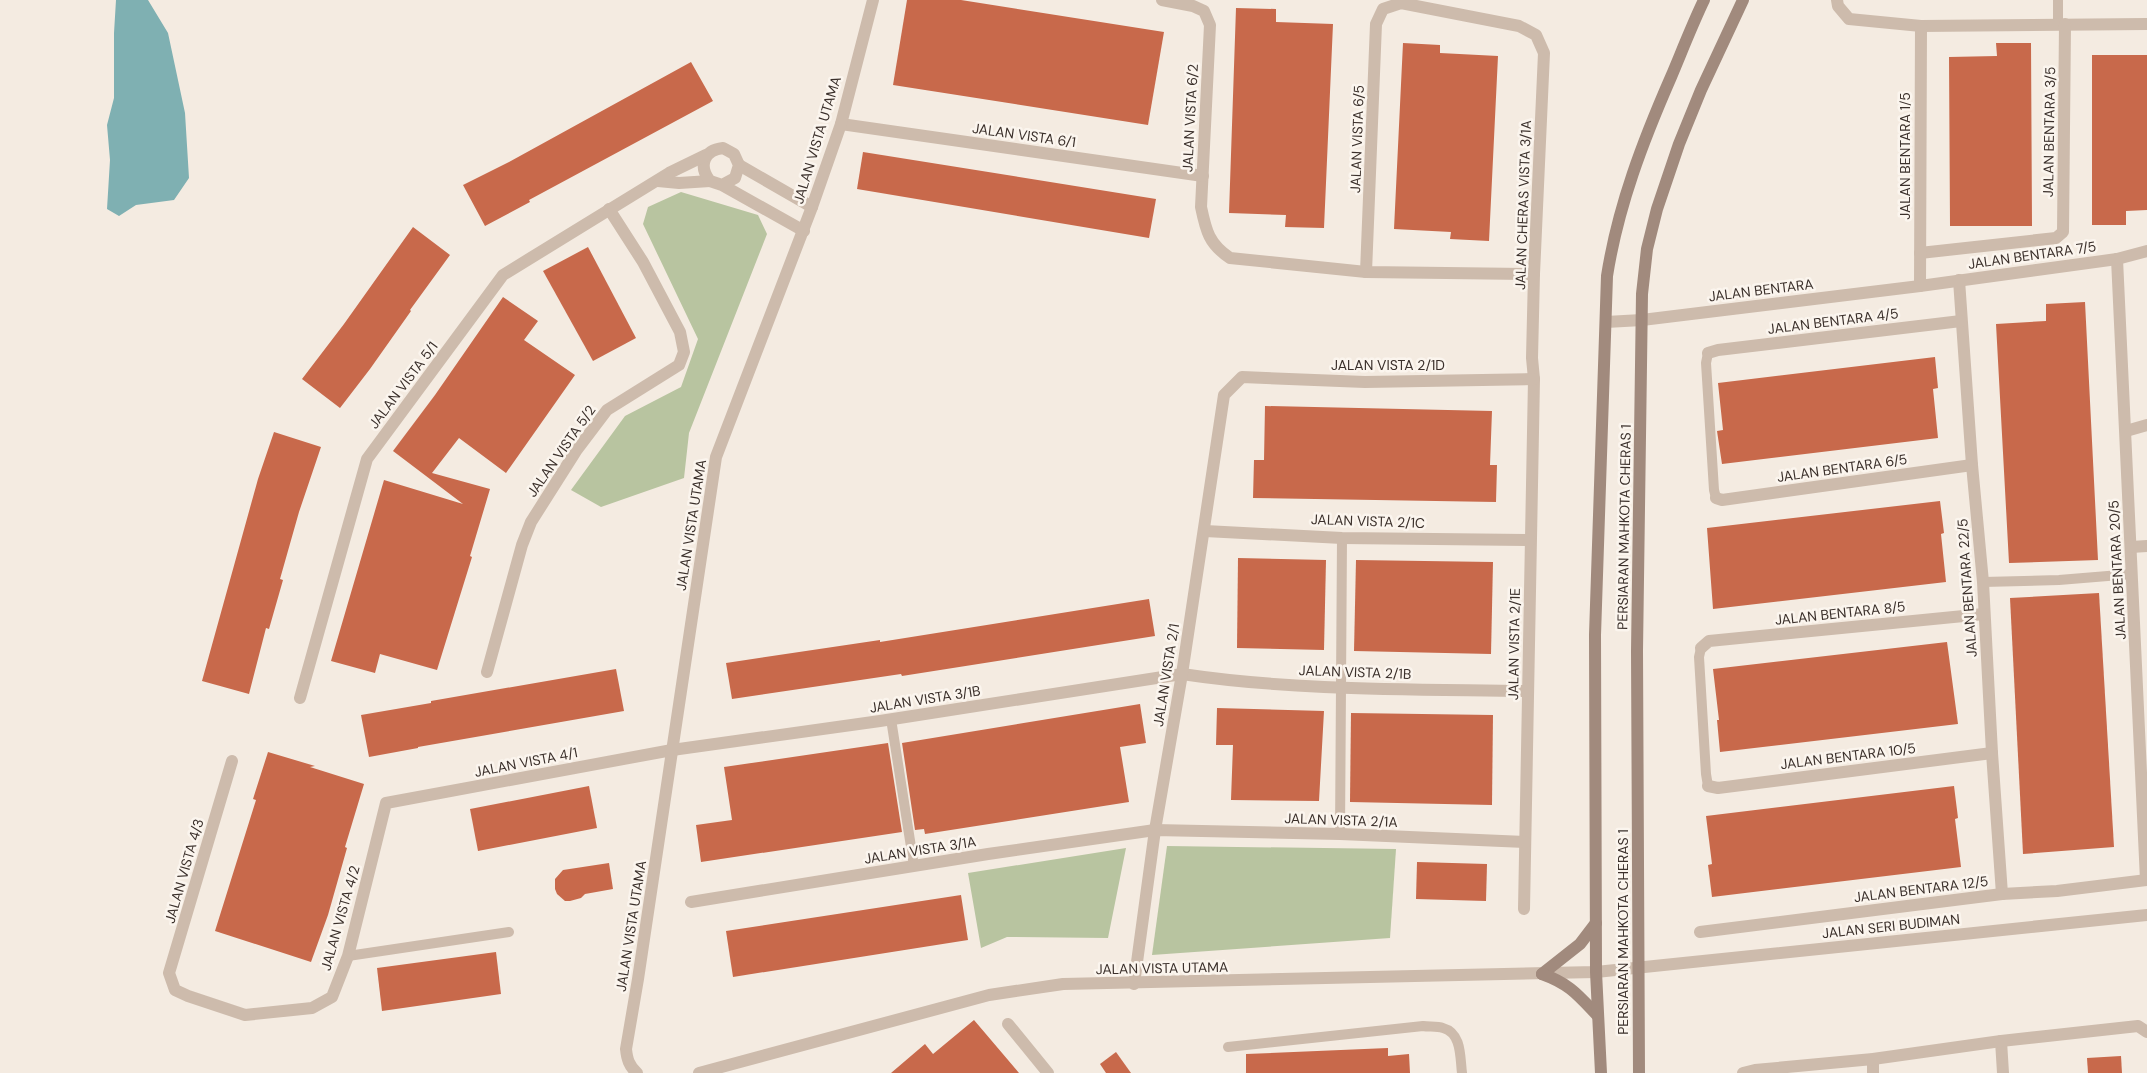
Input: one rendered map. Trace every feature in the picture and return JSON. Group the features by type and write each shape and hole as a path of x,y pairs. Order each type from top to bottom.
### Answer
{"main road":[{"name":"PERSIARAN MAHKOTA CHERAS 1","path":"1601,1073 1596,972 1595,635 1607,276 1625,196 1643,141 1704,0"},
{"name":"PERSIARAN MAHKOTA CHERAS 1","path":"1639,1073 1637,651 1642,320 1647,249 1657,209 1679,144 1701,90 1743,0"},
{"path":"1542,974 1580,944 1596,923"},
{"path":"1542,974 1559,980 1572,988 1598,1016"}],"street":[{"name":"JALAN VISTA UTAMA","path":"637,1073 630,1067 626,1049 716,457 804,230 841,124 874,0"},
{"name":"JALAN VISTA 6/2","path":"1162,0 1193,6 1204,11 1210,25 1201,207 1205,228 1217,249 1230,258 1366,272"},
{"name":"JALAN CHERAS VISTA 3/1A","path":"1383,9 1401,3 1519,26 1536,34 1544,54 1534,274 1532,358 1534,379"},
{"path":"1837,3 1849,19 1921,26 2147,24"},
{"name":"JALAN VISTA 6/5","path":"1366,272 1376,24 1383,9"},
{"name":"JALAN BENTARA 3/5","path":"1920,253 2056,238 2063,232 2062,24"},
{"name":"JALAN BENTARA 1/5","path":"1920,286 1921,26"},
{"name":"JALAN VISTA 6/1","path":"841,124 1203,176"},
{"path":"804,230 716,183 703,169 706,155 711,151 723,148 734,154 739,165 812,207"},
{"name":"JALAN VISTA 5/1","path":"300,698 367,459 503,275 669,173 706,155"},
{"path":"658,181 716,183 735,178 739,165"},
{"name":"JALAN VISTA 5/2","path":"487,672 522,545 531,522 576,451 607,410 679,365 684,352 680,332 643,262 609,209"},
{"name":"JALAN BENTARA 7/5","path":"1920,286 2116,258 2147,251"},
{"name":"JALAN BENTARA 20/5","path":"2116,258 2132,574 2143,714 2146,880"},
{"path":"1366,272 1534,274"},
{"name":"JALAN BENTARA 22/5","path":"1959,280 1972,465 1984,582 1992,753 2002,894"},
{"name":"JALAN BENTARA","path":"1606,322 1642,320 1920,286"},
{"name":"JALAN BENTARA 4/5","path":"1708,353 1718,350 1962,321"},
{"name":"JALAN VISTA 2/1D","path":"1242,377 1365,382 1534,379"},
{"name":"JALAN VISTA 2/1","path":"1134,984 1155,830 1182,674 1224,395 1242,377"},
{"name":"JALAN VISTA 2/1E","path":"1524,909 1534,379"},
{"path":"2126,431 2147,425"},
{"name":"JALAN BENTARA 6/5","path":"1716,498 1722,500 1972,465"},
{"name":"JALAN VISTA 2/1C","path":"1204,531 1342,538 1530,540"},
{"path":"2131,548 2147,546"},
{"name":"JALAN BENTARA 8/5","path":"1701,648 1709,641 1984,614"},
{"name":"JALAN VISTA 3/1B","path":"672,750 891,719 1182,674"},
{"name":"JALAN VISTA 2/1B","path":"1182,674 1210,678 1341,687 1528,691"},
{"name":"JALAN VISTA 4/1","path":"386,803 672,750"},
{"name":"JALAN BENTARA 10/5","path":"1708,786 1718,788 1992,753"},
{"name":"JALAN VISTA 4/3","path":"176,990 169,973 232,761"},
{"name":"JALAN VISTA 4/2","path":"176,990 188,996 245,1015 312,1008 332,997 348,956 386,803"},
{"name":"JALAN VISTA 2/1A","path":"1155,830 1340,834 1526,842"},
{"name":"JALAN VISTA 3/1A","path":"691,902 1155,830"},
{"name":"JALAN BENTARA 12/5","path":"1700,932 2002,894 2058,891 2146,880"},
{"name":"JALAN SERI BUDIMAN","path":"1638,968 2147,915"},
{"name":"JALAN VISTA UTAMA","path":"698,1073 988,995 1063,984 1542,974 1638,968"},
{"path":"1008,1024 1048,1073"},
{"path":"1743,1073 1755,1070 1873,1059 2000,1041 2142,1029"},
{"path":"2000,1041 2002,1073"},
{"path":"1873,1059 1873,1073"}],"lane":[{"path":"2058,0 2062,24"},
{"path":"1708,353 1707,372 1716,498"},
{"path":"1340,834 1342,538"},
{"path":"1984,582 2059,580 2132,574"},
{"path":"1701,648 1699,657 1708,786"},
{"path":"891,719 914,866"},
{"path":"348,956 508,932"},
{"path":"1228,1047 1423,1026 1444,1028 1455,1035 1460,1050 1462,1073"}],"green space":[{"path":"681,192 758,215 767,234 689,433 684,478 601,507 571,490 625,416 681,387 698,339 643,224 648,207"},
{"path":"1167,846 1396,849 1390,938 1152,955"},
{"path":"1126,848 1108,938 1007,937 981,948 968,873"}],"water":[{"path":"116,0 148,0 168,33 185,113 189,178 174,200 136,205 119,216 107,209 110,160 107,125 114,98"}],"building":[{"path":"907,0 961,0 1164,32 1148,125 893,85"},
{"path":"1236,8 1276,9 1276,22 1333,24 1324,228 1285,227 1286,215 1229,213"},
{"path":"1403,43 1440,45 1440,53 1498,56 1489,241 1450,239 1451,232 1394,229"},
{"path":"1996,43 2031,43 2032,226 1950,226 1949,57 1997,56"},
{"path":"2092,55 2147,55 2147,210 2126,211 2126,225 2092,225"},
{"path":"691,62 713,101 529,200 530,202 485,226 463,185 509,162"},
{"path":"863,152 1156,199 1149,238 857,189"},
{"path":"413,227 450,255 370,369 340,408 302,379"},
{"path":"588,247 636,338 593,361 543,271"},
{"path":"503,297 538,321 524,340 575,375 506,473 459,438 432,473 490,489 470,556 472,557 437,670 380,654 375,673 331,661 384,480 463,504 393,451 435,395"},
{"path":"2085,302 2098,560 2009,563 1996,324 2046,321 2046,304"},
{"path":"1935,357 1938,388 1933,389 1938,438 1722,464 1717,431 1723,430 1718,383"},
{"path":"1265,406 1492,411 1490,465 1497,465 1496,502 1253,498 1254,460 1264,460"},
{"path":"274,432 321,447 299,512 280,579 283,580 269,629 266,628 249,694 202,681 258,479"},
{"path":"1940,501 1944,533 1941,534 1946,582 1713,609 1707,528"},
{"path":"1238,558 1326,560 1324,650 1237,648"},
{"path":"1356,560 1493,562 1491,654 1354,651"},
{"path":"2099,593 2114,847 2023,854 2010,598"},
{"path":"1149,599 1155,636 902,676 901,674 732,699 726,663 880,640 880,642"},
{"path":"1947,642 1958,724 1720,752 1717,720 1719,720 1713,669"},
{"path":"616,669 624,711 369,757 361,715"},
{"path":"1140,704 1146,743 1120,747 1129,802 925,834 924,829 915,830 902,743"},
{"path":"1217,708 1324,711 1319,801 1231,800 1233,745 1216,745"},
{"path":"1351,713 1493,715 1492,805 1350,802"},
{"path":"888,743 902,832 701,862 696,825 732,820 724,767"},
{"path":"268,752 315,766 310,767 364,784 345,847 347,848 328,915 311,962 215,931 256,800 253,799"},
{"path":"589,786 597,828 478,851 470,809"},
{"path":"1954,786 1958,818 1955,819 1961,867 1712,897 1708,865 1712,864 1706,816"},
{"path":"1417,862 1487,864 1486,901 1416,899"},
{"path":"609,863 613,889 585,894 581,898 570,901 565,901 557,894 555,879 563,870"},
{"path":"961,895 968,940 733,977 726,931"},
{"path":"496,952 501,994 382,1011 377,968"},
{"path":"974,1020 1019,1073 891,1073 925,1044 933,1054"},
{"path":"1388,1048 1388,1056 1409,1054 1410,1073 1246,1073 1246,1054"},
{"path":"1116,1052 1131,1073 1106,1073 1100,1064"},
{"path":"2121,1056 2122,1073 2088,1073 2087,1058"}]}
